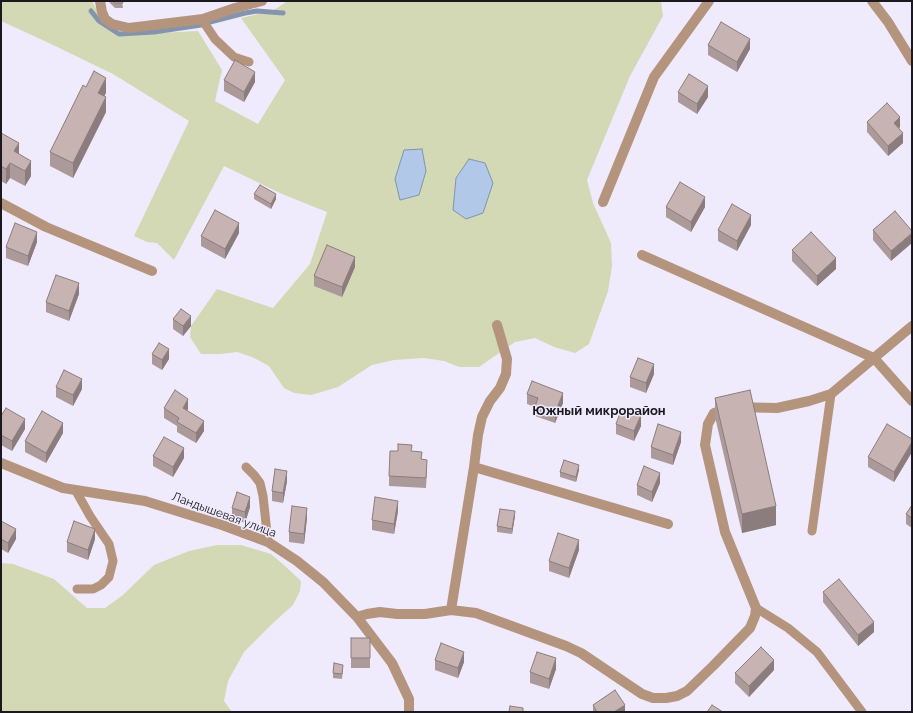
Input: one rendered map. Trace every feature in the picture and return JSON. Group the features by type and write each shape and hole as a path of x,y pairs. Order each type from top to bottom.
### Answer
{"street":[{"path":"100,1 102,12 106,19 112,24 129,28 203,18 234,4 262,1"},
{"path":"603,202 654,77 709,1"},
{"path":"872,1 888,22 912,61"},
{"path":"1,203 46,226 152,271"},
{"path":"642,255 874,358 912,401"},
{"path":"451,610 482,417 490,401 500,388 506,374 506,359 497,325"},
{"path":"357,617 380,612 397,614 425,614 451,610 476,614 566,646 581,653 642,694 653,698 666,698 677,696 687,691 750,628 755,616 756,608 725,532 706,444 708,424 714,413 732,407 777,408 809,401 831,394 912,326"},
{"name":"Ландышевая улица","path":"1,463 63,488 145,501 222,525 268,542 297,561 323,582 357,617 392,663 409,699 410,712"},
{"path":"474,467 668,524"}],"lane":[{"path":"203,18 205,24 215,39 234,57 249,62"},
{"path":"812,531 831,394"},
{"path":"246,467 260,483 263,496 268,542"},
{"path":"76,491 90,516 109,544 113,561 110,577 102,585 93,589 78,589"},
{"path":"756,608 788,628 817,652 862,712"}],"green space":[{"path":"1,1 92,1 101,17 120,35 198,31 222,70 215,101 258,124 285,80 241,18 272,11 286,1 661,1 663,16 630,76 587,180 593,203 611,243 612,266 608,291 589,344 575,353 554,347 535,338 515,342 479,367 459,367 444,361 424,358 394,360 372,365 338,387 311,395 294,393 284,388 269,366 252,357 237,352 201,354 190,337 191,326 217,289 273,308 310,264 327,212 282,194 224,166 174,260 157,243 147,242 134,236 189,121 113,74 1,21"},
{"path":"217,545 241,545 271,554 301,581 300,591 293,605 244,652 228,681 224,701 232,712 1,712 1,563 13,564 54,579 87,608 105,608 123,595 154,565 189,551"}],"water":[{"path":"422,149 426,171 419,195 400,200 395,179 404,150"},
{"path":"469,159 485,163 493,183 483,213 466,219 453,210 456,178"}],"building":[{"path":"113,1 122,1 123,3 115,3"},
{"path":"721,22 750,39 737,62 708,45"},
{"path":"235,60 255,72 244,92 224,80"},
{"path":"94,71 106,78 98,93 106,97 73,163 50,152 83,85 86,87"},
{"path":"689,74 708,86 697,104 678,92"},
{"path":"887,103 900,117 894,123 903,133 888,146 867,122"},
{"path":"1,133 19,143 14,151 31,161 25,171 10,163 6,169 1,166"},
{"path":"680,182 705,197 691,222 666,207"},
{"path":"260,185 276,194 271,204 254,194"},
{"path":"732,204 751,215 737,241 718,230"},
{"path":"215,210 239,223 225,249 201,236"},
{"path":"895,211 912,231 912,233 891,251 873,230"},
{"path":"15,223 37,232 28,256 6,247"},
{"path":"811,232 836,258 817,276 792,250"},
{"path":"327,245 355,257 342,287 314,276"},
{"path":"56,275 79,283 69,311 46,302"},
{"path":"181,309 191,316 183,326 173,319"},
{"path":"159,343 169,349 162,360 152,354"},
{"path":"638,358 654,364 646,383 630,377"},
{"path":"64,370 82,379 73,395 56,387"},
{"path":"532,381 563,393 555,413 535,406 538,398 527,394"},
{"path":"175,390 188,399 183,408 204,421 196,433 177,422 179,418 164,408"},
{"path":"750,390 776,506 742,514 715,398"},
{"path":"6,408 25,419 12,441 1,435 1,416"},
{"path":"622,408 641,415 634,431 616,424"},
{"path":"42,411 63,423 46,453 25,441"},
{"path":"658,424 681,432 673,455 651,447"},
{"path":"887,424 912,439 912,442 894,472 868,457"},
{"path":"164,437 184,448 173,467 153,456"},
{"path":"398,444 412,445 411,451 422,452 421,459 427,460 426,478 389,476 390,451 398,451"},
{"path":"564,460 579,465 576,477 560,472"},
{"path":"644,466 660,473 652,492 637,485"},
{"path":"275,469 287,471 283,493 272,491"},
{"path":"237,492 250,497 245,512 232,508"},
{"path":"375,497 398,501 394,524 372,520"},
{"path":"912,505 912,518 906,514"},
{"path":"292,506 307,508 304,534 289,532"},
{"path":"500,509 515,511 512,529 497,526"},
{"path":"1,521 16,529 8,543 1,539"},
{"path":"74,521 95,529 88,550 67,542"},
{"path":"558,533 579,540 569,568 549,561"},
{"path":"839,579 874,622 858,635 823,592"},
{"path":"351,638 370,638 370,658 351,658"},
{"path":"441,643 464,652 458,668 435,660"},
{"path":"761,647 774,660 749,686 735,673"},
{"path":"537,652 556,658 549,679 530,672"},
{"path":"334,663 343,665 342,674 333,673"},
{"path":"615,690 625,705 614,712 597,712 593,705"},
{"path":"712,705 723,712 707,712"},
{"path":"510,706 523,708 523,712 509,712"}],"waterway":[{"path":"91,11 99,21 119,34 154,32 201,25 257,11 283,13"}],"district":[{"name":"Южный микрорайон","path":"599,411"}]}
